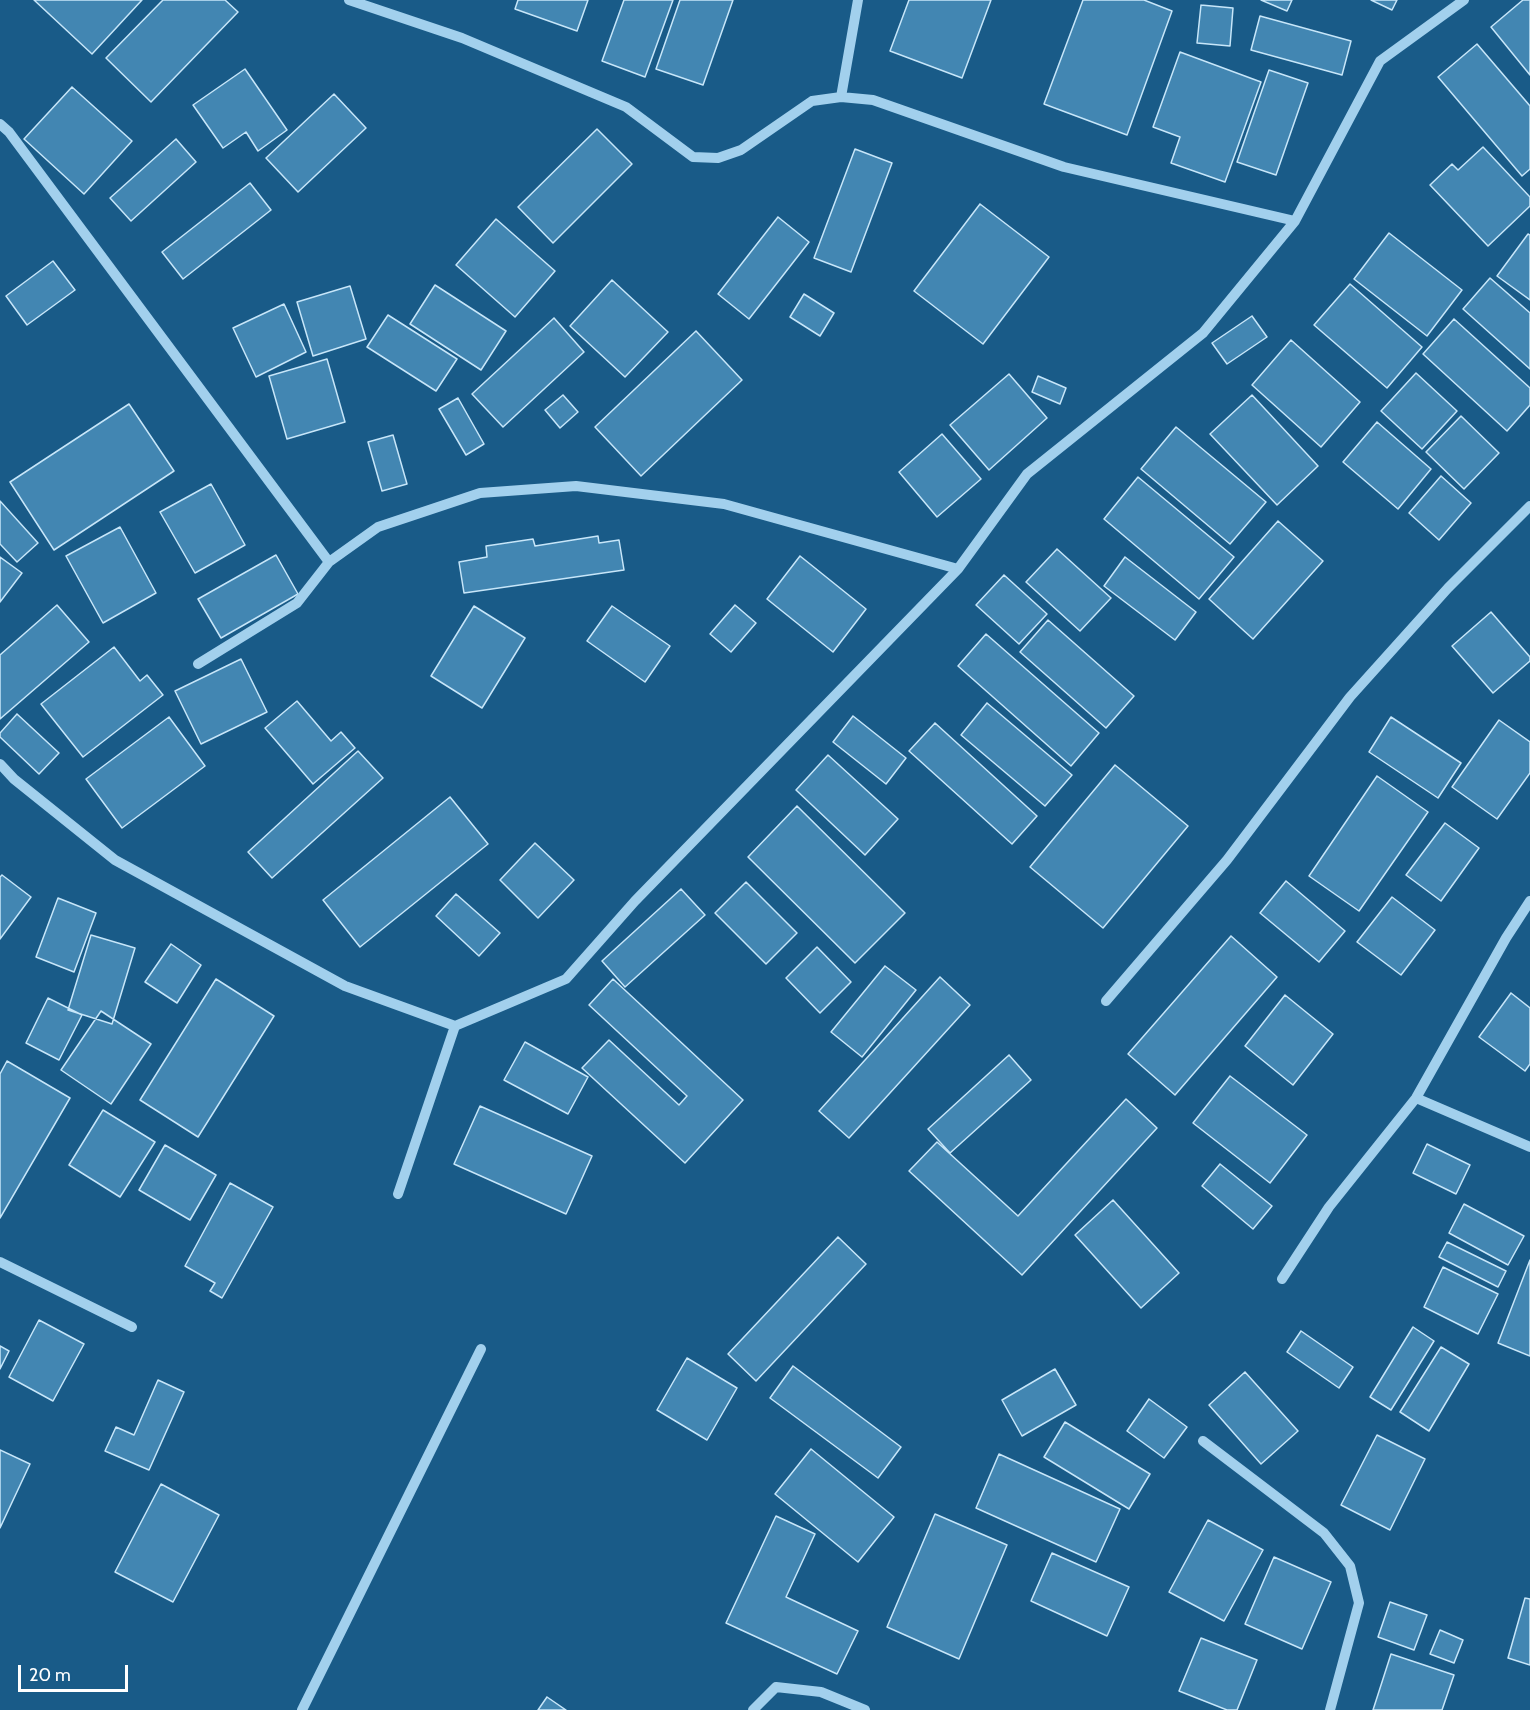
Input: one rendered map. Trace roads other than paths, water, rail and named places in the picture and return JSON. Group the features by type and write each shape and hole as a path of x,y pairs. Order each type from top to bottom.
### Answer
{"street":[{"path":"350,0 462,38 626,107 693,157 718,158 741,150 812,101 841,97 873,100 1064,167 1295,221"},
{"path":"841,97 858,0"},
{"path":"0,764 14,779 115,860 345,986 455,1026 566,979 635,901 958,569 1027,474 1203,333 1295,221 1380,61 1464,0"},
{"path":"0,124 9,132 102,261 329,562"},
{"path":"198,664 297,603 329,562 378,527 480,493 576,486 724,504 958,569"},
{"path":"1106,1001 1227,860 1350,697 1448,588 1530,506"},
{"path":"1282,1279 1329,1207 1416,1098 1506,938 1530,902"},
{"path":"398,1194 455,1026"},
{"path":"1416,1098 1530,1147"},
{"path":"0,1262 132,1327"},
{"path":"302,1710 481,1349"},
{"path":"1203,1441 1324,1533 1350,1566 1359,1603 1330,1710"},
{"path":"753,1710 776,1687 821,1692 865,1710"}]}
